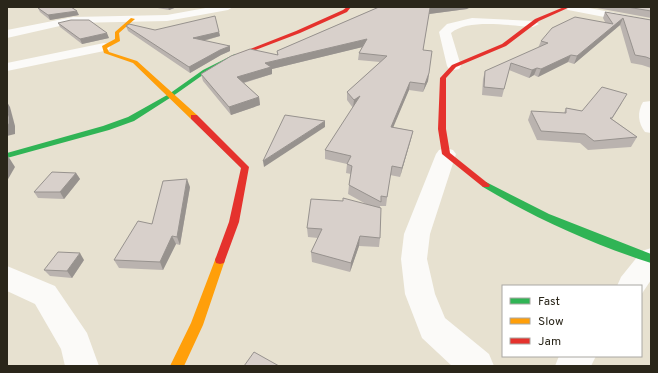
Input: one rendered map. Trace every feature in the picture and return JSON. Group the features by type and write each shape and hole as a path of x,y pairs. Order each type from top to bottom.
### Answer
{"street":[{"path":"7,34 73,20 133,19 178,16 228,7"},
{"path":"7,156 124,121 171,95 205,71 227,59 298,32 345,11 349,7"},
{"path":"477,366 433,328 420,294 414,259 417,234 446,154 442,131 443,78 454,66 504,45 537,20 568,7 651,23"},
{"path":"7,67 104,47 118,40 117,33 133,19"},
{"path":"454,66 445,32 451,26 464,22 533,24"},
{"path":"104,47 107,53 134,62 144,69 245,167 234,222 197,324 177,366"},
{"path":"651,106 647,118 651,128"},
{"path":"446,154 476,180 506,198 561,223 651,259 632,285"},
{"path":"7,278 45,295 76,344 82,366"},
{"path":"572,366 579,357"}],"building":[{"path":"71,7 77,11 48,15 38,8"},
{"path":"379,7 437,7 430,8 423,50 432,51 429,73 425,84 410,82 391,127 413,131 402,168 392,166 387,197 381,196 381,202 349,185 352,166 347,164 351,156 325,150 360,96 354,100 347,92 387,56 359,53 367,39 265,63 271,67 237,77 259,97 229,107 201,74 231,56 250,49 278,55 277,51"},
{"path":"627,7 651,7 651,11"},
{"path":"605,12 651,20 651,59 635,55 623,18 577,56 571,55 541,69 537,68 532,70 511,63 504,89 484,87 485,71 548,43 541,41 552,28 575,17 613,24"},
{"path":"215,16 219,32 193,38 230,46 189,67 126,26 129,24 155,30"},
{"path":"71,20 89,20 107,33 80,39 58,23"},
{"path":"602,87 627,94 612,118 610,118 637,137 594,141 585,134 541,131 531,111 566,113 566,108 582,111"},
{"path":"7,107 9,124 7,125"},
{"path":"285,115 325,121 263,161"},
{"path":"52,172 76,173 60,192 34,192"},
{"path":"187,179 177,237 172,236 160,262 114,260 138,221 152,224 163,181"},
{"path":"343,198 381,208 380,238 360,236 351,263 311,252 322,229 307,228 311,199 343,201"},
{"path":"58,252 80,253 67,271 44,270"},
{"path":"254,352 279,366 244,366"}],"traffic: fast":[{"path":"7,156 106,128 131,119 171,95 205,71 235,56"},
{"path":"486,185 546,217 651,259"}],"traffic: slow":[{"path":"133,19 117,33 118,40 104,47 107,53 135,62 194,117"},
{"path":"177,366 197,325 220,260"}],"traffic: jam":[{"path":"235,56 298,32 345,11 349,7"},
{"path":"486,185 446,154 442,129 443,78 454,66 504,45 537,20 568,7"},
{"path":"194,117 245,167 234,222 220,260"}]}
